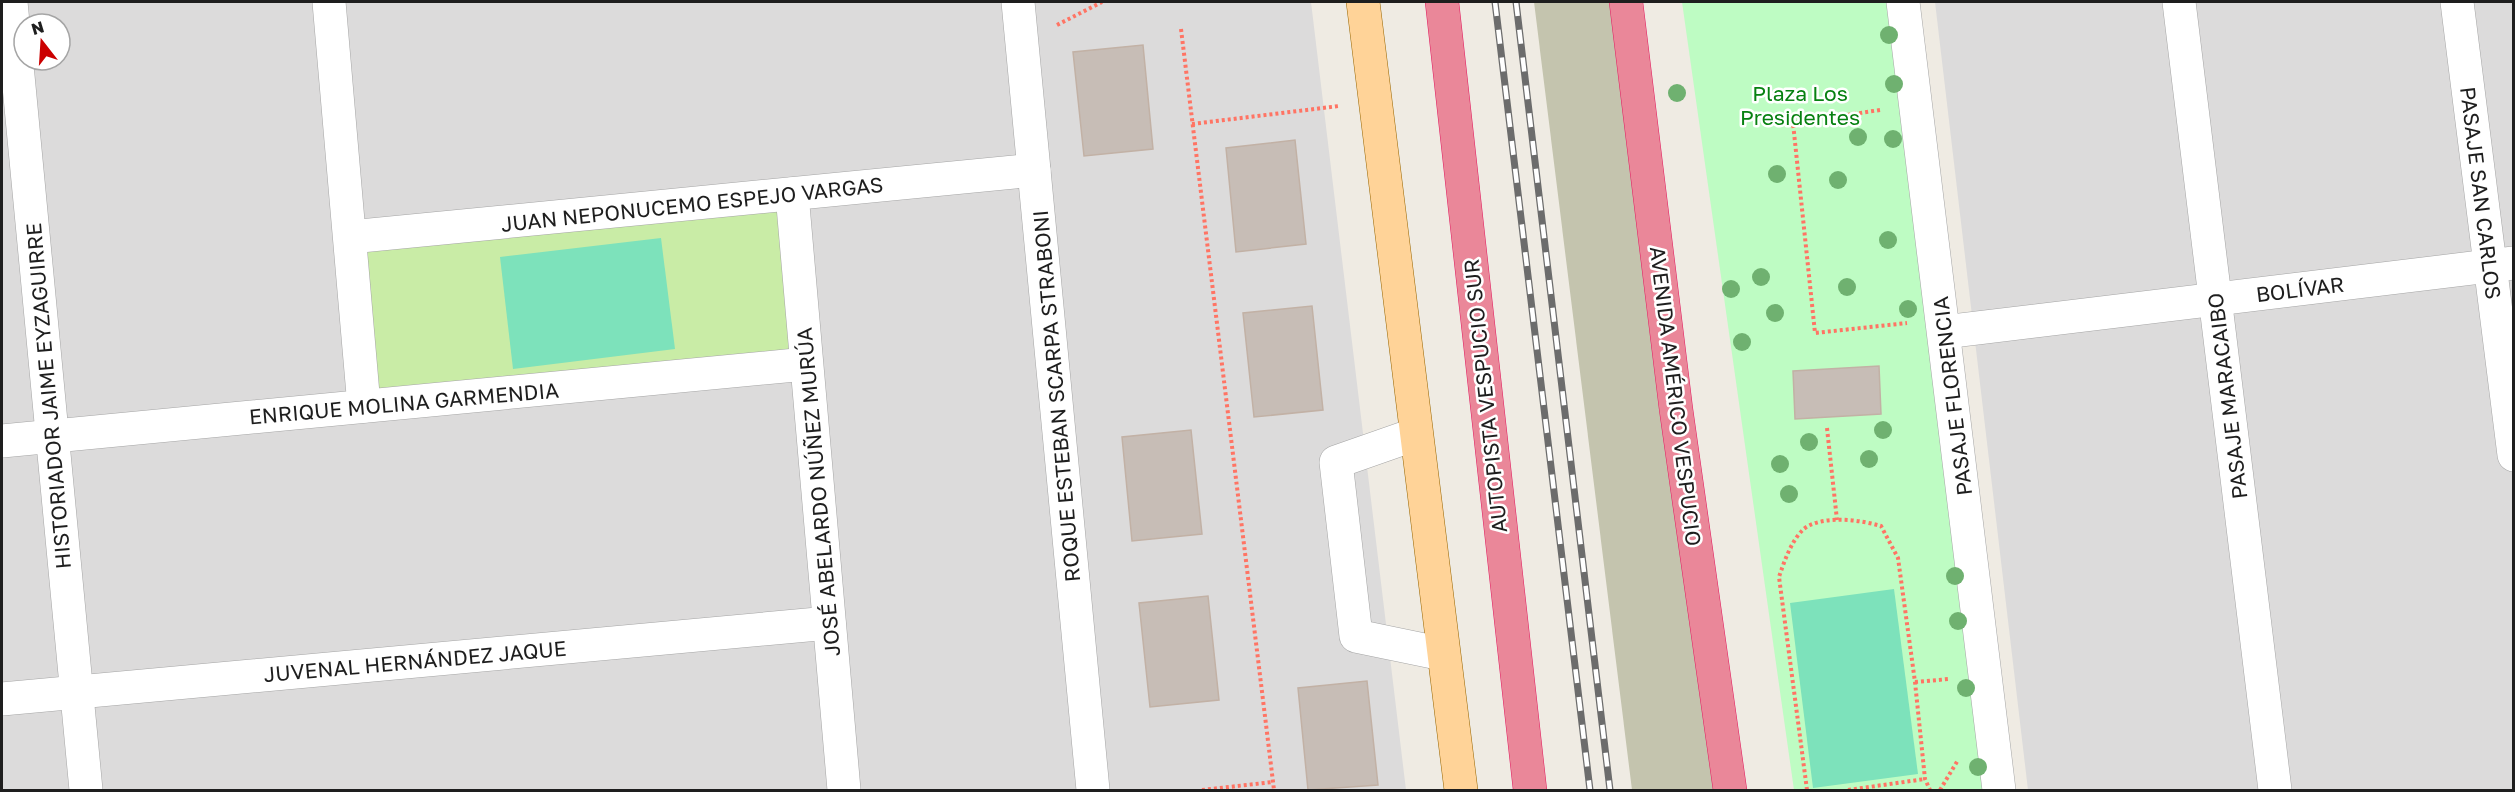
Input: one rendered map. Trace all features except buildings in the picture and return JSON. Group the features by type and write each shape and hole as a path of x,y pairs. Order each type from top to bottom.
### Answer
{"highway":[{"name":"AUTOPISTA VESPUCIO SUR","path":"1442,2 1530,790"},
{"name":"AVENIDA AMÉRICO VESPUCIO","path":"1626,2 1678,420 1730,790"}],"main road":[{"path":"1364,2 1461,790"}],"street":[{"name":"HISTORIADOR JAIME EYZAGUIRRE","path":"11,2 15,186 52,436 86,790"},
{"path":"329,2 364,406"},
{"name":"ROQUE ESTEBAN SCARPA STRABONI","path":"1018,2 1093,790"},
{"name":"PASAJE FLORENCIA","path":"1903,2 2000,790"},
{"name":"PASAJE MARACAIBO","path":"2180,2 2275,790"},
{"name":"PASAJE SAN CARLOS","path":"2457,2 2502,264 2514,455"},
{"name":"JUAN NEPONUCEMO ESPEJO VARGAS","path":"350,237 1034,170"},
{"name":"JOSÉ ABELARDO NÚÑEZ MURÚA","path":"792,194 844,790"},
{"name":"BOLÍVAR","path":"1944,332 2502,264"},
{"name":"ENRIQUE MOLINA GARMENDIA","path":"2,441 806,364"},
{"path":"1416,434 1336,462 1356,636 1443,654"},
{"name":"JUVENAL HERNÁNDEZ JAQUE","path":"2,699 829,623"}],"path":[{"path":"1180,29 1274,790"},
{"path":"1192,124 1348,105 1376,105"},
{"path":"1888,109 1793,123 1815,333 1913,322"},
{"path":"1827,428 1837,520"},
{"path":"1807,790 1779,577 1787,551 1809,525 1837,520 1863,521 1881,526 1898,558 1915,682 1925,779 1930,790"},
{"path":"1915,682 1959,679"},
{"path":"1940,790 1960,755"},
{"path":"1848,790 1925,779"},
{"path":"1202,790 1273,782"}],"shaded area":[{"path":"2,2 1311,2 1406,790 2,790"},
{"path":"1534,2 1616,2 1720,790 1632,790"},
{"path":"1935,2 2513,2 2513,790 2028,790"}],"green space":[{"name":"Plaza Los Presidentes","path":"1682,2 1890,2 1987,790 1794,790"},
{"path":"783,207 793,354 375,398 364,244"},
{"path":"661,238 675,349 513,369 500,257"},
{"path":"1894,589 1918,774 1813,788 1790,603"}],"railway":[{"path":"1495,2 1590,790"},
{"path":"1516,2 1610,790"}]}
